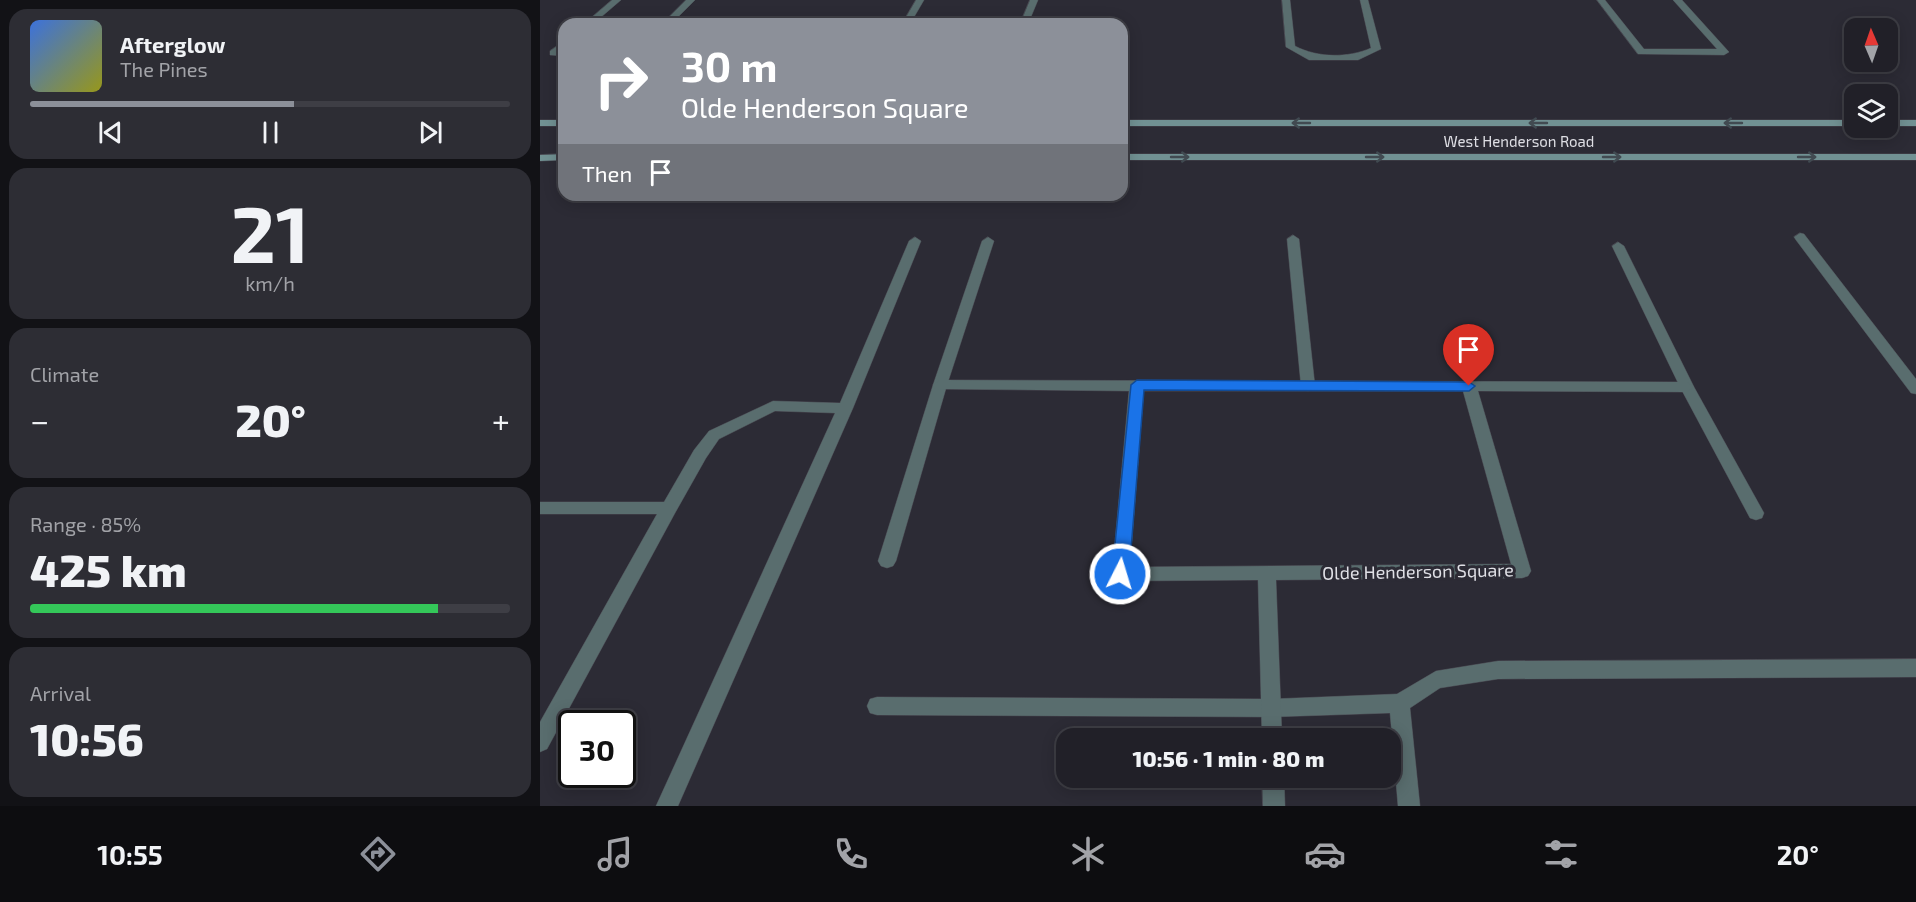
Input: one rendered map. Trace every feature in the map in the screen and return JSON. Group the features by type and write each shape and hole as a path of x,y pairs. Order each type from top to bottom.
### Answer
{"main road":[{"path":"540,123 558,123"},
{"name":"West Henderson Road","path":"1128,123 1844,123"},
{"path":"1898,123 1916,123"},
{"name":"West Henderson Road","path":"1128,157 1916,157"},
{"path":"540,158 558,158"}],"street":[{"path":"595,18 617,0"},
{"path":"672,18 691,0"},
{"path":"910,18 920,0"},
{"path":"1026,18 1034,0"},
{"path":"1286,0 1291,47 1309,57 1358,57 1376,49 1364,0"},
{"path":"1601,0 1641,52 1725,52 1677,0"},
{"path":"1800,237 1916,389"},
{"path":"1293,239 1308,386"},
{"path":"667,806 845,408 915,241"},
{"path":"887,561 940,385 988,241"},
{"path":"1618,246 1687,387 1756,513"},
{"path":"940,385 1687,387"},
{"name":"Olde Henderson Square","path":"1137,385 1120,574 1522,571 1469,386"},
{"path":"540,742 669,508 700,454 714,435 773,406 845,408"},
{"path":"540,508 669,508"},
{"path":"1267,574 1272,728"},
{"path":"877,706 1271,708 1400,703 1436,680 1498,670 1916,668"},
{"path":"1400,703 1409,806"},
{"path":"1273,788 1274,806"}],"route":[{"path":"1120,574 1137,385 1469,386"}]}
